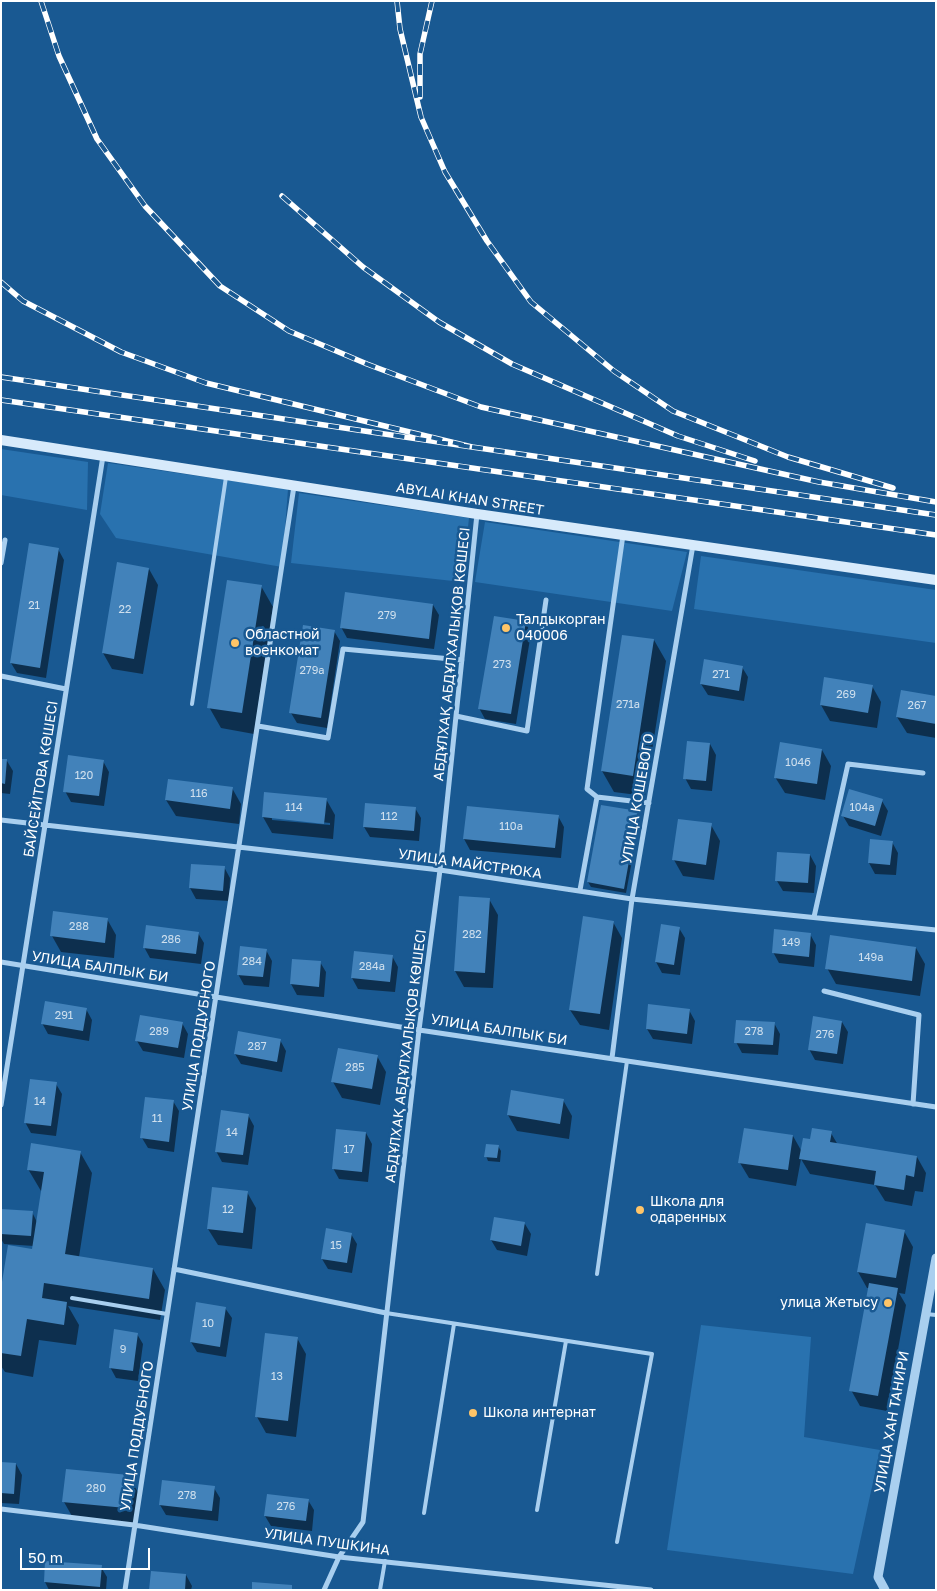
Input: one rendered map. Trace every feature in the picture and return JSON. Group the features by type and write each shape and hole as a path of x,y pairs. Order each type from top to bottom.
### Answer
{"main road":[{"name":"ABYLAI KHAN STREET","path":"1,440 478,514 936,580"}],"street":[{"name":"БАЙСЕЙІТОВА КӨШЕСІ","path":"1,1105 103,455"},
{"name":"УЛИЦА ПОДДУБНОГО","path":"125,1590 294,486"},
{"name":"АБДҰЛХАҚ АБДҰЛХАЛЫҚОВ КӨШЕСІ","path":"324,1590 339,1557 362,1522 419,1030 440,870 478,514"},
{"path":"623,535 587,789 597,797 649,803"},
{"path":"1,564 5,540"},
{"name":"УЛИЦА КОШЕВОГО","path":"612,1058 632,899 693,545"},
{"path":"456,716 527,731 546,600"},
{"path":"258,726 328,738 343,649 462,660"},
{"path":"1,676 66,689"},
{"path":"814,918 848,764 923,773"},
{"path":"580,890 597,797"},
{"name":"УЛИЦА МАЙСТРЮКА","path":"1,820 440,870 632,899 936,930"},
{"name":"УЛИЦА БАЛПЫК БИ","path":"1,962 419,1030 936,1107"},
{"path":"824,990 918,1015 913,1104"},
{"name":"УЛИЦА ХАН ТАНИРИ","path":"885,1590 878,1577 936,1258"},
{"path":"174,1270 386,1313"},
{"name":"УЛИЦА ПУШКИНА","path":"1,1509 134,1525 339,1557 651,1590"}],"lane":[{"path":"192,704 227,475"},
{"path":"597,1274 627,1061"},
{"path":"72,1298 167,1314"},
{"path":"386,1313 652,1354 617,1542"},
{"path":"926,1314 936,1315"},
{"path":"424,1512 454,1324"},
{"path":"537,1510 566,1341"},
{"path":"380,1590 385,1562"}],"shaded area":[{"path":"1,449 88,462 87,510 1,495"},
{"path":"108,463 288,489 282,567 116,538 100,514"},
{"path":"299,493 469,518 462,582 291,563"},
{"path":"485,522 687,552 672,611 475,582"},
{"path":"701,556 936,590 936,643 694,609"},
{"path":"701,1325 811,1337 804,1437 880,1450 853,1574 667,1550"}],"building":[{"path":"29,543 59,548 40,668 10,663"},
{"path":"117,562 149,568 134,659 102,653"},
{"path":"227,580 262,585 242,713 207,708"},
{"path":"345,592 433,604 429,639 340,628"},
{"path":"494,616 526,621 511,714 478,709"},
{"path":"303,625 335,630 321,718 289,713"},
{"path":"622,635 654,639 633,776 601,771"},
{"path":"704,659 743,666 739,691 700,684"},
{"path":"824,677 873,685 868,713 820,705"},
{"path":"901,690 936,696 936,724 896,717"},
{"path":"687,741 710,743 706,781 683,779"},
{"path":"780,742 822,749 817,784 774,778"},
{"path":"68,755 104,760 99,796 63,792"},
{"path":"1,759 7,759 5,784 1,783"},
{"path":"168,779 233,787 230,809 165,800"},
{"path":"849,789 883,799 875,826 841,816"},
{"path":"264,792 327,798 324,824 262,817"},
{"path":"365,803 416,807 414,831 363,827"},
{"path":"601,805 638,811 624,889 587,882"},
{"path":"467,806 559,815 555,848 463,839"},
{"path":"678,819 712,823 706,865 672,860"},
{"path":"870,839 893,841 890,865 868,863"},
{"path":"777,852 810,854 808,883 775,881"},
{"path":"191,864 225,866 223,891 189,888"},
{"path":"459,896 490,898 485,973 454,971"},
{"path":"53,911 108,918 105,943 50,936"},
{"path":"583,916 614,921 600,1014 569,1010"},
{"path":"661,924 680,927 674,965 655,962"},
{"path":"146,925 199,932 196,954 143,948"},
{"path":"774,929 811,933 809,957 772,953"},
{"path":"830,935 916,947 912,981 825,969"},
{"path":"240,946 267,949 263,977 237,975"},
{"path":"354,951 393,955 390,982 351,978"},
{"path":"292,959 321,961 319,987 290,984"},
{"path":"45,1001 87,1008 83,1031 41,1024"},
{"path":"648,1004 690,1009 687,1034 646,1029"},
{"path":"140,1015 183,1022 178,1048 135,1041"},
{"path":"813,1016 842,1021 837,1054 808,1050"},
{"path":"736,1020 775,1022 773,1045 734,1043"},
{"path":"238,1031 281,1039 277,1062 234,1054"},
{"path":"338,1048 378,1055 372,1089 331,1082"},
{"path":"30,1079 57,1082 51,1126 24,1123"},
{"path":"511,1090 564,1099 560,1124 507,1115"},
{"path":"145,1097 174,1100 169,1142 140,1138"},
{"path":"221,1110 249,1114 243,1155 215,1152"},
{"path":"744,1128 793,1135 788,1170 738,1163"},
{"path":"812,1128 832,1131 830,1142 917,1156 914,1177 906,1175 904,1190 874,1185 876,1171 799,1159 803,1138 810,1139"},
{"path":"336,1129 366,1132 362,1172 332,1169"},
{"path":"31,1143 81,1151 65,1254 153,1268 149,1299 44,1283 42,1298 67,1302 64,1325 27,1319 21,1356 1,1353 1,1288 8,1245 32,1249 44,1172 27,1170"},
{"path":"486,1144 499,1145 497,1158 484,1157"},
{"path":"212,1187 248,1191 243,1233 207,1229"},
{"path":"1,1209 33,1211 31,1236 1,1234"},
{"path":"494,1217 525,1222 521,1246 490,1240"},
{"path":"866,1223 905,1230 896,1278 857,1272"},
{"path":"326,1228 352,1233 347,1263 321,1259"},
{"path":"869,1283 898,1288 878,1396 849,1391"},
{"path":"196,1302 226,1307 220,1347 190,1342"},
{"path":"114,1329 138,1333 133,1371 109,1368"},
{"path":"265,1333 298,1337 288,1421 255,1417"},
{"path":"1,1462 16,1463 14,1494 1,1493"},
{"path":"66,1469 129,1475 126,1508 62,1502"},
{"path":"162,1480 215,1486 212,1511 159,1505"},
{"path":"267,1494 309,1499 306,1521 264,1516"},
{"path":"45,1561 102,1565 100,1587 44,1582"},
{"path":"151,1571 186,1574 185,1590 149,1590"},
{"path":"252,1582 292,1585 292,1590 252,1590"}],"railway":[{"path":"41,1 59,56 97,139 145,206 220,286 289,331 367,364 481,407 819,482 936,502"},
{"path":"397,1 400,29 421,117 445,172 487,241 531,302 614,371 673,411 788,457 893,488"},
{"path":"420,97 420,54 432,1"},
{"path":"282,196 363,267 439,322 512,364 678,436 755,461"},
{"path":"1,282 23,301 121,352 206,383 472,447 1,377"},
{"path":"1,400 936,535"},
{"path":"472,447 936,515"}],"place":[{"name":"Талдыкорган 040006","path":"506,628"},
{"name":"Областной военкомат","path":"235,643"},
{"name":"Школа для одаренных","path":"640,1210"},
{"name":"улица Жетысу","path":"888,1303"},
{"name":"Школа интернат","path":"473,1413"}]}
